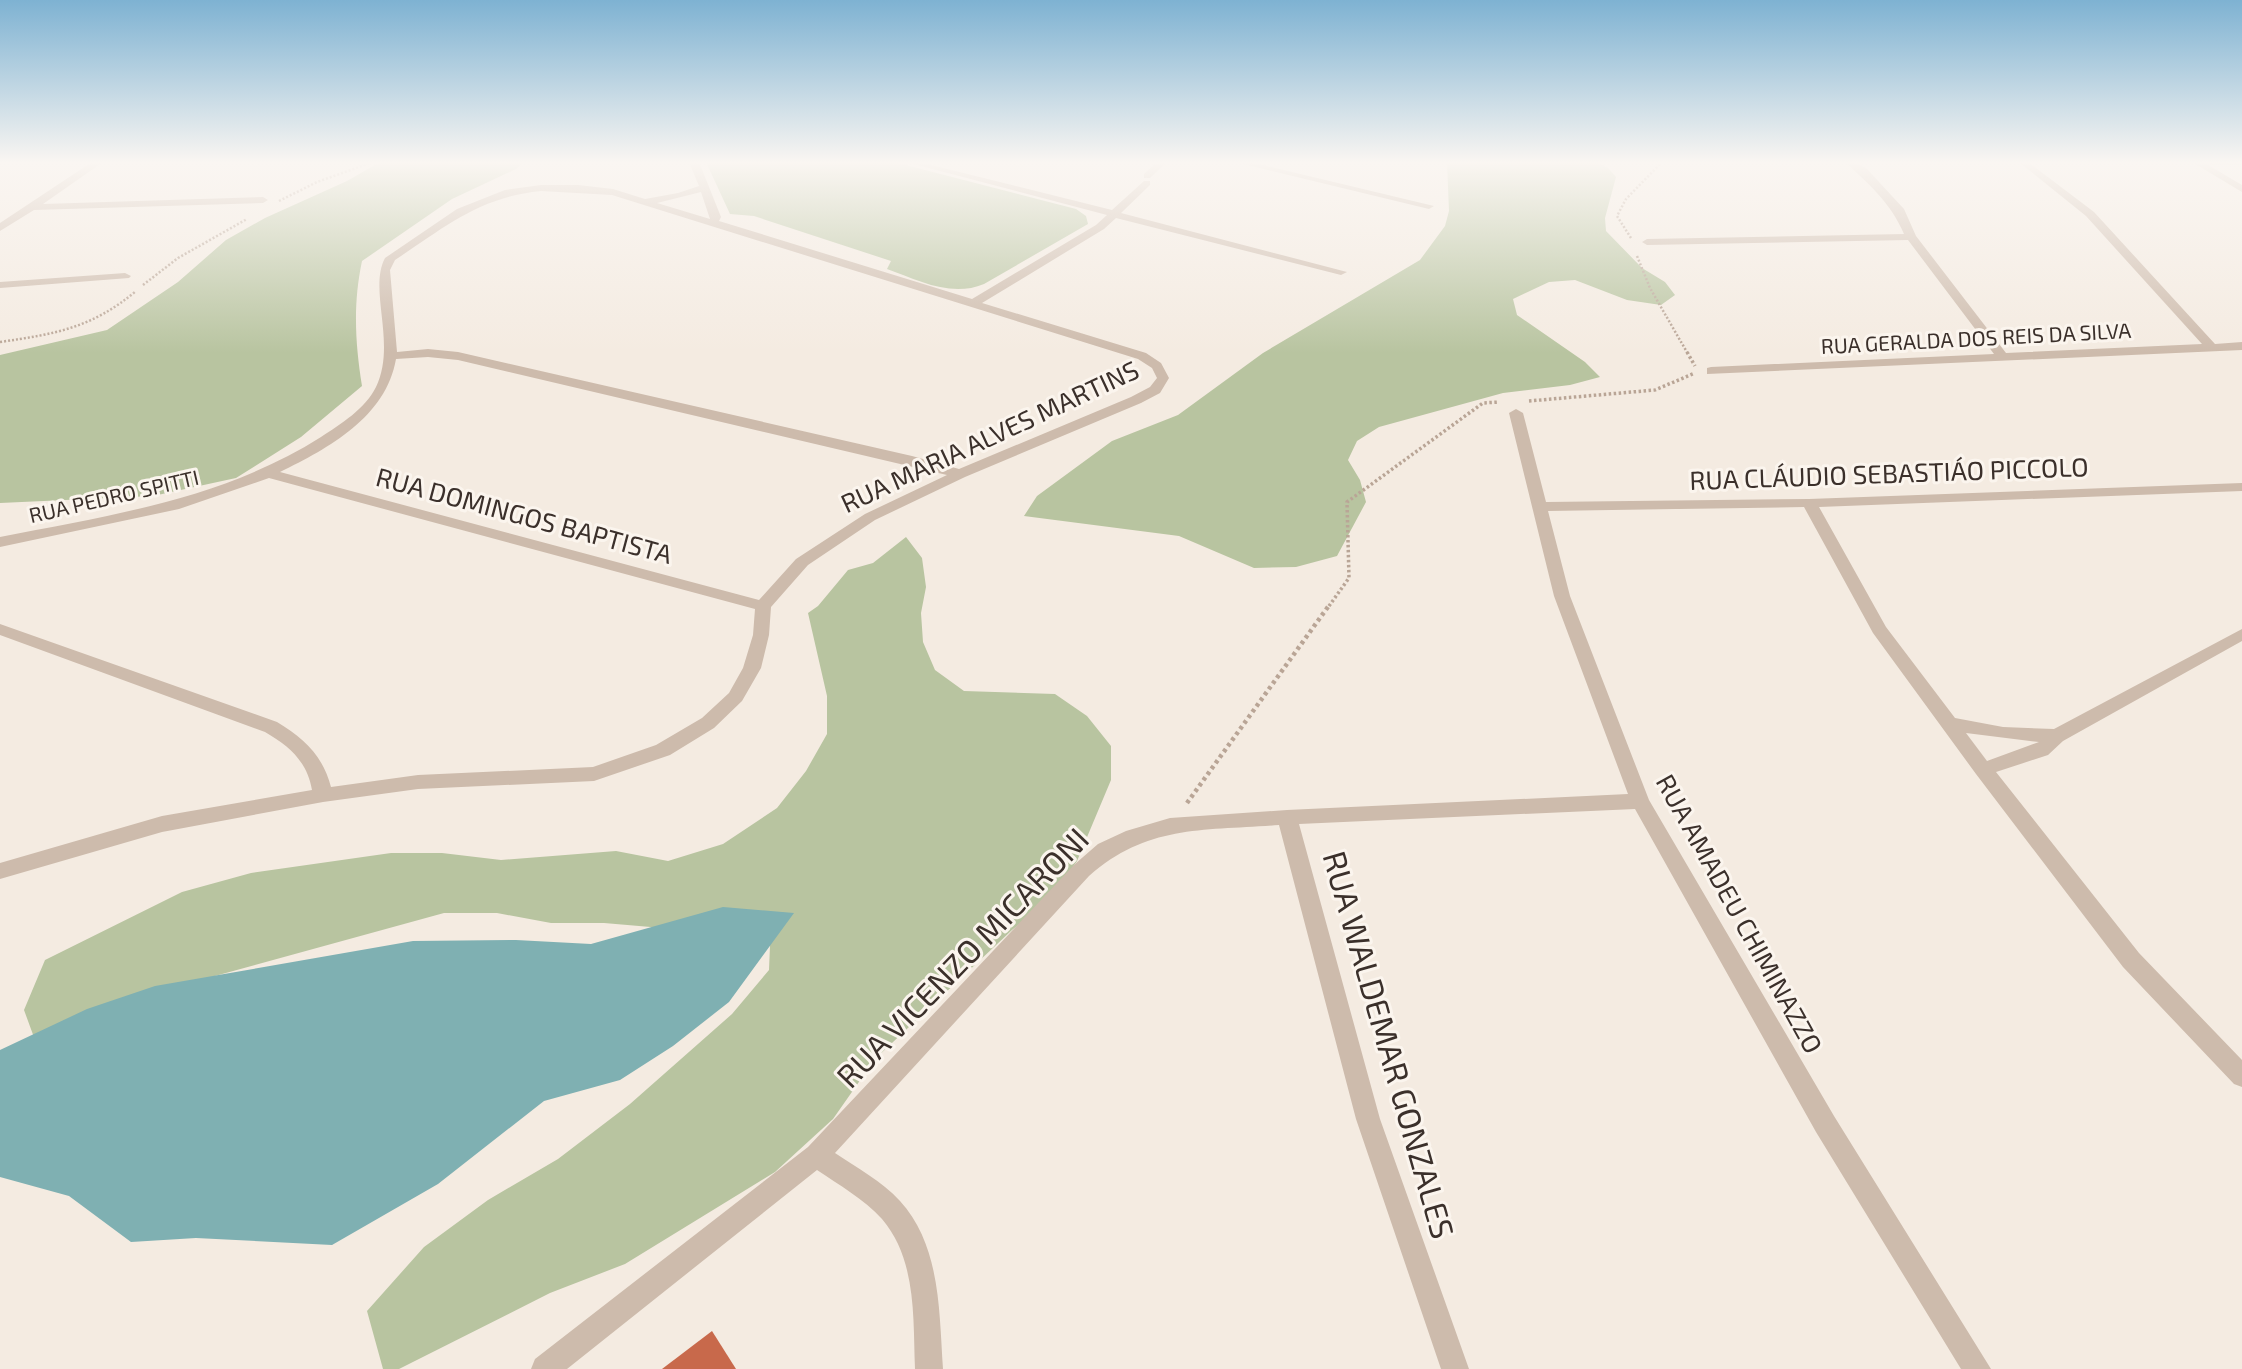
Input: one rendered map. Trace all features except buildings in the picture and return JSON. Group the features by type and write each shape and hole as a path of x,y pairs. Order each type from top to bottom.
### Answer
{"street":[{"name":"RUA PEDRO SPITTI","path":"0,542 194,502 272,474 360,416 383,386 391,356 384,270 390,258 439,226"},
{"name":"RUA PEDRO SPITTI","path":"718,226 974,303"},
{"path":"974,303 1098,226"},
{"path":"1159,226 1341,272"},
{"path":"1906,226 1911,237 2002,356"},
{"path":"2101,226 2211,346"},
{"path":"1647,242 1911,237"},
{"path":"0,285 125,276"},
{"name":"RUA MARIA ALVES MARTINS","path":"763,606 802,562 870,517 960,474 1136,400 1155,390 1163,378 1157,366 1142,356 974,303"},
{"name":"RUA GERALDA DOS REIS DA SILVA","path":"1712,371 2242,346"},
{"path":"391,356 428,353 458,356 912,460 960,474"},
{"name":"RUA AMADEU CHIMINAZZO","path":"1516,405 1538,507 1562,596 1640,801 1825,1124 1977,1369"},
{"name":"RUA DOMINGOS BAPTISTA","path":"272,474 763,606"},
{"name":"RUA CLÁUDIO SEBASTIÁO PICCOLO","path":"1538,507 1809,503 2242,487"},
{"path":"1809,503 1879,629 1983,769 2131,960 2242,1076"},
{"path":"0,871 162,824 323,794 418,782 594,774 663,750 708,723 736,697 752,668 761,635 763,606"},
{"path":"0,629 271,727 303,748 320,778 323,794"},
{"path":"1983,769 2041,750 2057,736 2242,634"},
{"path":"1950,723 2003,733 2057,736"},
{"name":"RUA VICENZO MICARONI","path":"545,1369 817,1155 1083,870 1105,850 1133,836 1170,826 1287,817 1640,801"},
{"name":"RUA WALDEMAR GONZALES","path":"1287,817 1368,1119 1455,1369"},
{"path":"817,1155 890,1209 913,1240 923,1281 929,1369"}],"path":[{"path":"0,342 61,333 89,325 111,314 178,258 236,226"},
{"path":"1623,226 1633,242"},
{"path":"1170,826 1349,578 1347,502 1483,403 1516,405 1655,390 1702,370 1694,366 1650,288 1636,251"}],"green space":[{"path":"251,226 413,226 362,261 356,323 362,386 301,437 236,478 153,496 0,503 0,355 107,330 178,282 226,240"},
{"path":"784,226 1085,226 984,284 972,288 947,288 923,282 887,269 891,261"},
{"path":"1445,226 1606,226 1606,231 1642,268 1665,282 1675,295 1661,305 1627,300 1575,280 1549,282 1513,299 1517,315 1585,362 1600,377 1570,385 1503,393 1379,427 1357,441 1348,460 1360,480 1366,502 1337,556 1296,567 1254,568 1179,536 1024,516 1037,496 1112,441 1178,415 1263,353 1420,260"},
{"path":"906,537 922,558 926,587 921,613 923,642 935,670 964,691 1055,694 1087,716 1111,746 1111,780 1077,861 1051,899 1012,930 875,1059 833,1119 775,1172 625,1264 550,1293 399,1369 383,1369 367,1311 424,1247 488,1200 558,1159 630,1104 732,1014 769,970 771,921 674,929 604,923 551,923 497,913 444,913 182,985 39,1051 24,1010 45,960 182,892 251,873 391,853 442,853 501,860 616,851 668,861 723,844 777,808 806,771 827,734 827,696 808,613 818,606 848,570 873,563"}],"water":[{"path":"723,907 794,913 729,1002 673,1046 620,1080 544,1101 438,1184 332,1245 196,1238 131,1242 69,1196 0,1177 0,1050 87,1009 155,986 413,941 516,940 591,944"}]}
